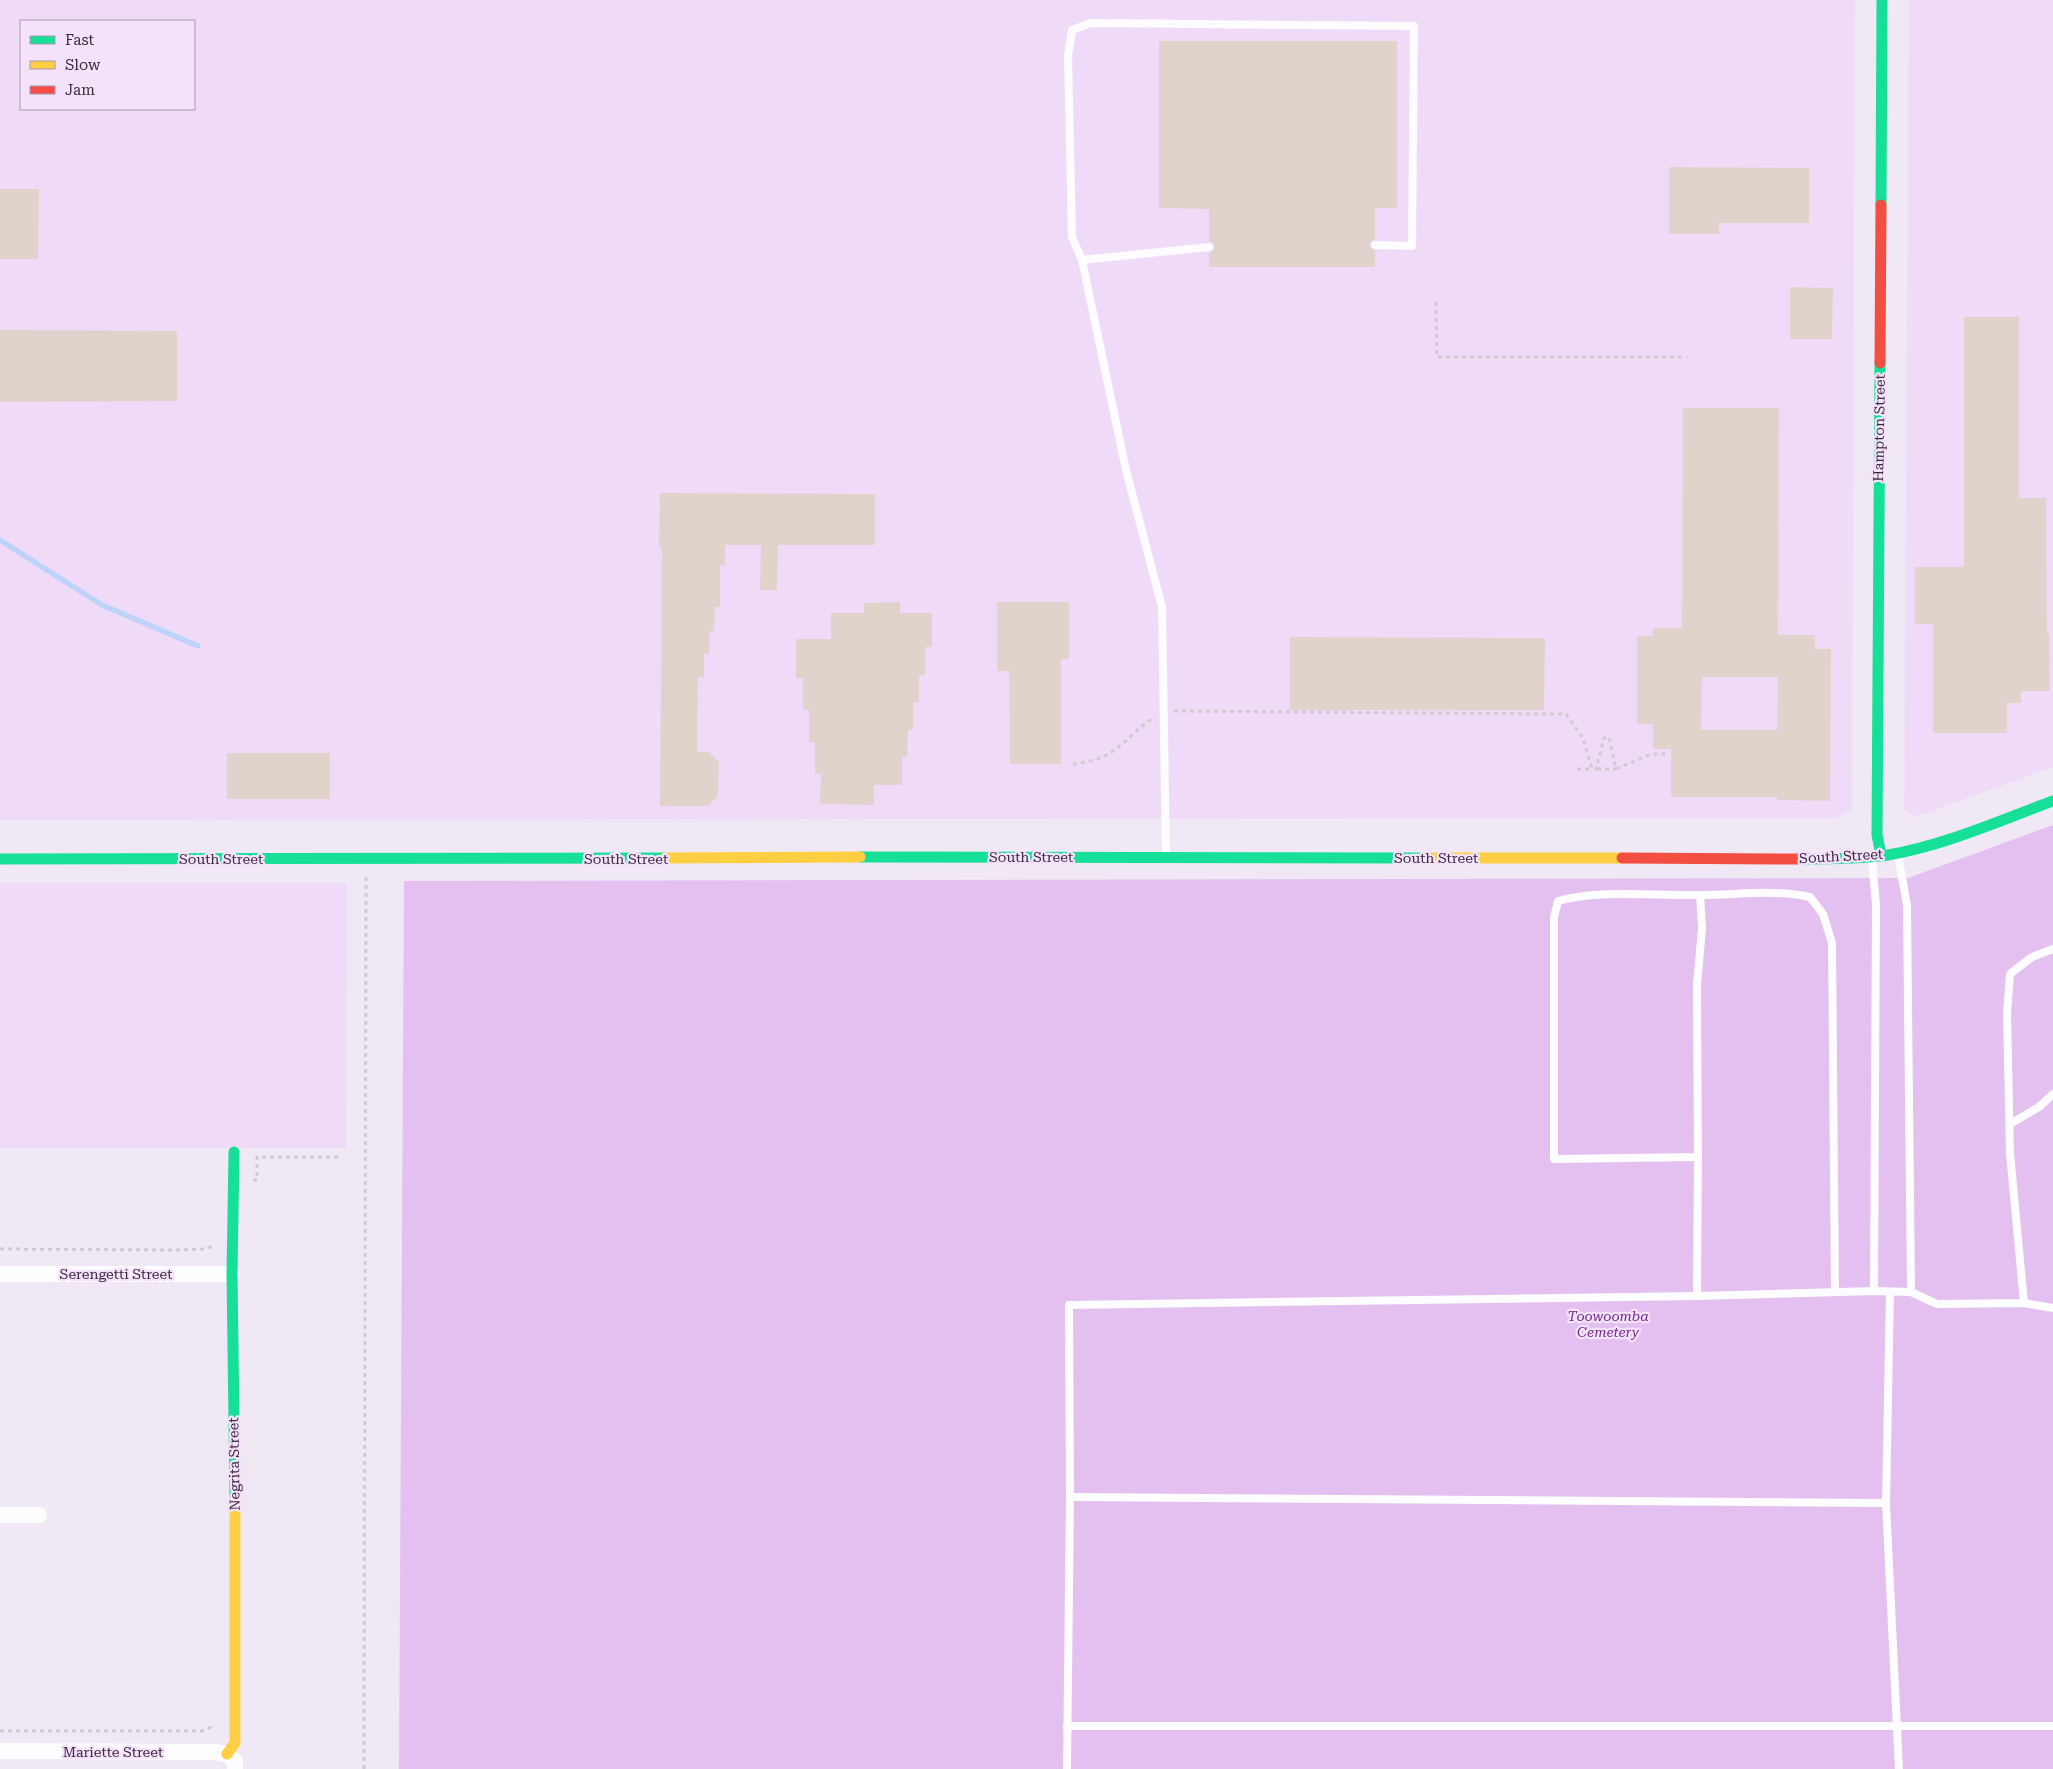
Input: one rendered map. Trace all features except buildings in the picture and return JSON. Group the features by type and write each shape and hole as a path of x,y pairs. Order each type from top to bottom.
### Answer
{"street":[{"name":"Hampton Street","path":"1876,856 1882,0"},
{"name":"South Street","path":"0,860 1806,859 1876,856 1898,853 1923,847 2053,801"},
{"name":"Negrita Street","path":"227,1754 235,1743 236,1546 224,1274 234,1152"},
{"name":"Serengetti Street","path":"0,1274 224,1274"},
{"path":"0,1515 39,1515"},
{"name":"Mariette Street","path":"0,1752 214,1752 227,1754"},
{"path":"227,1754 236,1761 236,1769"}],"lane":[{"path":"1166,858 1162,607 1126,470 1082,260 1072,237 1068,55 1072,30 1091,23 1414,26 1412,246 1375,245"},
{"path":"1082,260 1209,247"},
{"path":"1898,853 1907,905 1910,1292"},
{"path":"1874,1291 1876,856"},
{"path":"1698,1157 1554,1159 1554,917 1558,901 1579,895 1700,895 1788,892 1810,897 1823,914 1832,943 1834,1292"},
{"path":"1697,1296 1697,986 1702,928 1700,895"},
{"path":"2024,1304 2010,1153 2007,1014 2010,974 2032,956 2053,949"},
{"path":"2010,1124 2039,1106 2053,1094"},
{"path":"1067,1769 1070,1497 1069,1305 1697,1296 1874,1291 1910,1292 1937,1304 2024,1304 2053,1308"},
{"path":"1890,1292 1886,1503 1899,1769"},
{"path":"1070,1497 1886,1503"},
{"path":"1067,1726 2053,1726"}],"path":[{"path":"1436,302 1437,357 1687,357"},
{"path":"1073,764 1086,762 1113,751 1140,726 1164,711 1566,714 1583,738 1592,769"},
{"path":"1596,769 1604,738 1609,737 1616,769"},
{"path":"1577,769 1616,769 1652,754 1666,754"},
{"path":"364,1769 366,859"},
{"path":"233,1181 256,1180 257,1157 341,1157"},
{"path":"0,1250 174,1250 205,1249 217,1244 224,1274"},
{"path":"0,1731 202,1731 214,1726 214,1717"}],"shaded area":[{"path":"0,0 1855,0 1852,809 1836,818 0,820"},
{"path":"1909,0 2053,0 2053,767 1915,817 1904,810"},
{"path":"0,883 347,883 346,1148 0,1148"}],"green space":[{"name":"Toowoomba Cemetery","path":"2053,825 2053,1769 399,1769 404,881 1908,878"}],"waterway":[{"path":"0,540 102,605 198,646"}],"traffic: fast":[{"path":"1881,205 1882,0"},
{"path":"1880,363 1877,835 1881,855"},
{"path":"1799,859 1866,857 1909,851 1972,832 2053,801"},
{"path":"860,857 1424,858"},
{"path":"0,859 665,858"},
{"path":"234,1152 232,1274 235,1497"}],"traffic: slow":[{"path":"665,858 860,857"},
{"path":"1424,858 1622,858"},
{"path":"227,1754 235,1743 235,1497"}],"traffic: jam":[{"path":"1880,363 1881,205"},
{"path":"1622,858 1799,859"}]}
